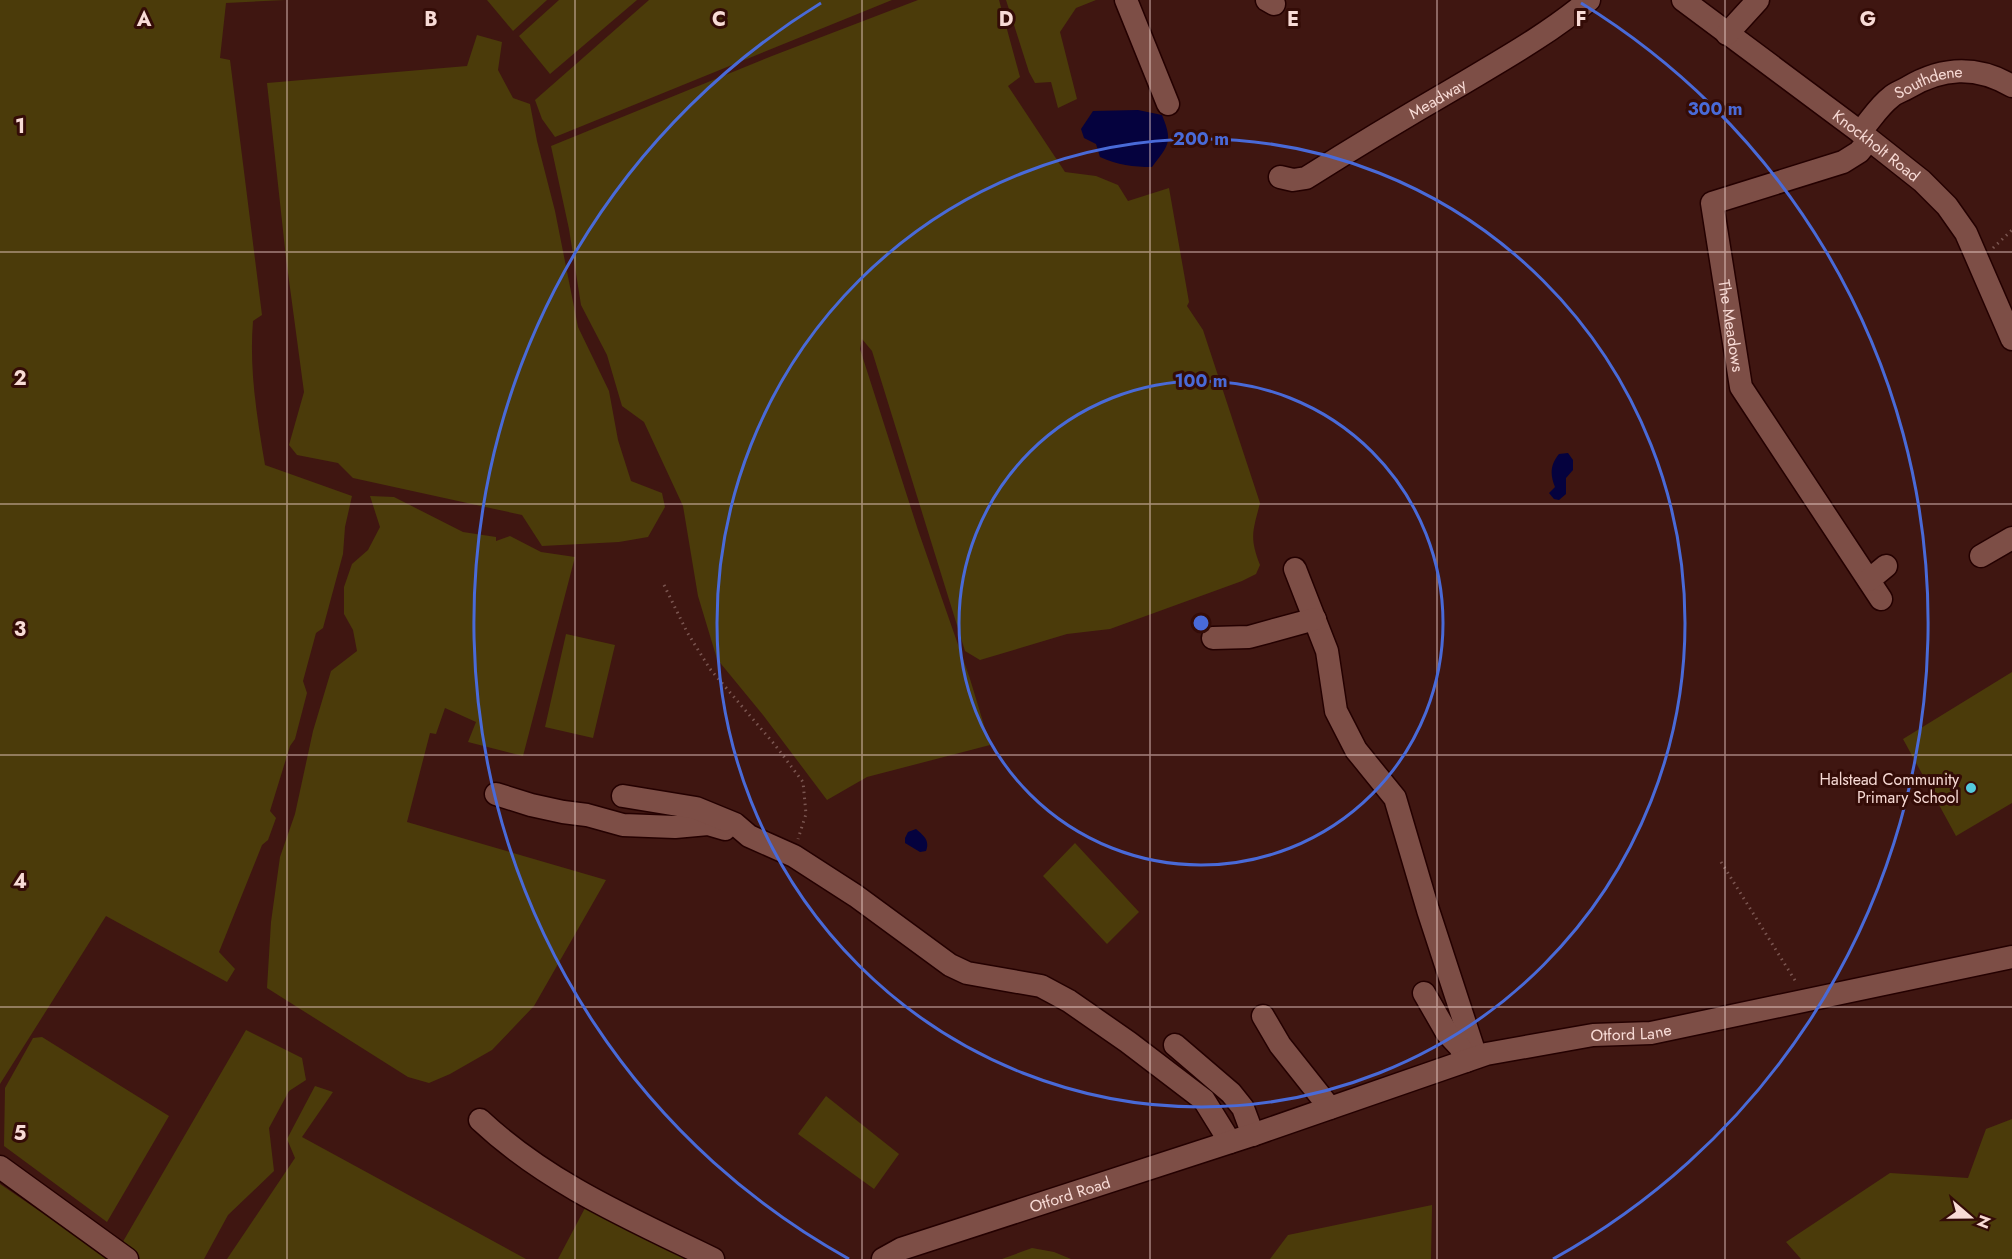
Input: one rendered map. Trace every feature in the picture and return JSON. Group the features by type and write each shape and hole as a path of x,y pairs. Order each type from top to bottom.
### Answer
{"street":[{"path":"1126,0 1168,104"},
{"name":"Meadway","path":"1280,177 1293,180 1306,178 1380,131 1493,65 1557,24 1589,0"},
{"name":"Knockholt Road","path":"1683,0 1922,181 1947,206 1966,233 2012,339"},
{"path":"1727,34 1758,0"},
{"name":"Southdene","path":"1864,136 1890,97 1926,77 1951,71 1979,73 1997,77 2012,86"},
{"name":"The Meadows","path":"1864,136 1859,152 1843,162 1712,203 1741,387 1881,599"},
{"path":"1981,556 2012,538"},
{"path":"1869,580 1886,566"},
{"path":"1295,569 1327,651 1336,711 1356,750 1395,798 1471,1059"},
{"path":"1213,639 1249,637 1315,619"},
{"path":"496,794 531,805 587,815 623,825 708,824 749,836 794,856 856,896 950,965 967,973 1041,986 1069,1001 1128,1042 1204,1101 1230,1142"},
{"path":"623,796 696,808 735,824 749,836"},
{"name":"Otford Lane","path":"1256,1134 1486,1054 1593,1035 1651,1033 2012,957"},
{"path":"1424,993 1447,1033 1471,1059"},
{"path":"1263,1016 1280,1045 1330,1108"},
{"path":"1175,1045 1231,1093 1243,1108 1256,1134"},
{"path":"480,1120 504,1143 549,1175 604,1206 713,1259"},
{"name":"Otford Road","path":"883,1259 900,1249 1256,1134"},
{"path":"0,1167 127,1259"}],"path":[{"path":"1978,261 2012,230"},
{"path":"664,585 687,632 710,669 775,745 803,782 806,814 794,856"},
{"path":"1721,862 1807,999"}],"shaded area":[{"path":"0,0 285,0 226,3 220,58 230,60 262,315 253,321 252,339 257,411 265,465 352,496 345,527 343,554 323,628 316,633 303,681 307,693 295,739 290,746 270,811 276,818 268,840 262,845 219,952 235,969 227,982 106,916 0,1084"},
{"path":"487,0 547,0 513,31"},
{"path":"559,0 637,0 550,74 519,36"},
{"path":"649,0 892,0 555,137 542,119 535,100"},
{"path":"918,0 999,0 1020,77 1008,86 1065,172 1096,176 1118,185 1128,201 1169,188 1189,302 1187,306 1203,330 1260,503 1253,540 1260,565 1256,574 1242,581 1110,629 1067,634 980,660 965,651 872,351 862,339 860,349 990,745 867,777 827,800 763,715 717,659 698,596 683,506 644,422 622,406 607,355 581,305 569,229 551,146 772,56"},
{"path":"1006,0 1096,0 1076,8 1060,32 1077,99 1058,108 1051,82 1035,83 1029,72"},
{"path":"477,35 502,42 498,70 513,98 530,104 555,211 578,327 609,391 618,440 631,481 662,493 665,507 648,537 619,542 542,546 522,515 353,478 338,463 297,455 289,445 304,392 286,258 267,83 467,66"},
{"path":"1138,110 1162,115 1167,131 1166,148 1152,167 1126,165 1100,157 1096,144 1084,138 1081,129 1093,111"},
{"path":"1568,453 1573,460 1573,470 1566,478 1566,494 1559,500 1554,499 1549,493 1555,487 1552,466 1559,454"},
{"path":"370,496 394,497 463,532 496,537 496,541 510,536 541,552 575,557 523,756 468,742 476,722 445,708 436,734 430,733 407,822 606,880 534,1006 492,1050 429,1083 408,1077 267,988 271,922 280,857 295,814 313,731 331,671 357,651 353,630 344,614 344,587 352,564 368,550 380,527"},
{"path":"566,634 615,645 593,738 545,727"},
{"name":"Halstead Community Primary School","path":"2012,672 2012,803 1956,836 1903,739"},
{"path":"916,829 927,841 926,851 920,852 905,843 908,832"},
{"path":"1075,843 1139,912 1107,944 1043,876"},
{"path":"246,1030 302,1058 306,1080 289,1091 269,1128 274,1171 228,1215 204,1259 140,1259 121,1245"},
{"path":"42,1037 169,1116 107,1222 4,1146 5,1088 33,1038"},
{"path":"315,1086 333,1092 302,1137 526,1259 227,1259 295,1158 287,1139"},
{"path":"826,1096 899,1154 874,1189 798,1134"},
{"path":"2012,1119 2012,1259 1801,1259 1786,1242 1890,1173 1968,1178 1986,1129"},
{"path":"0,1184 110,1259 0,1259"},
{"path":"1432,1205 1431,1259 1270,1259 1288,1235"},
{"path":"585,1208 663,1242 693,1259 558,1259"},
{"path":"1032,1248 1054,1252 1071,1259 1002,1259"}],"place":[{"name":"Halstead Community Primary School","path":"1971,788"}]}
